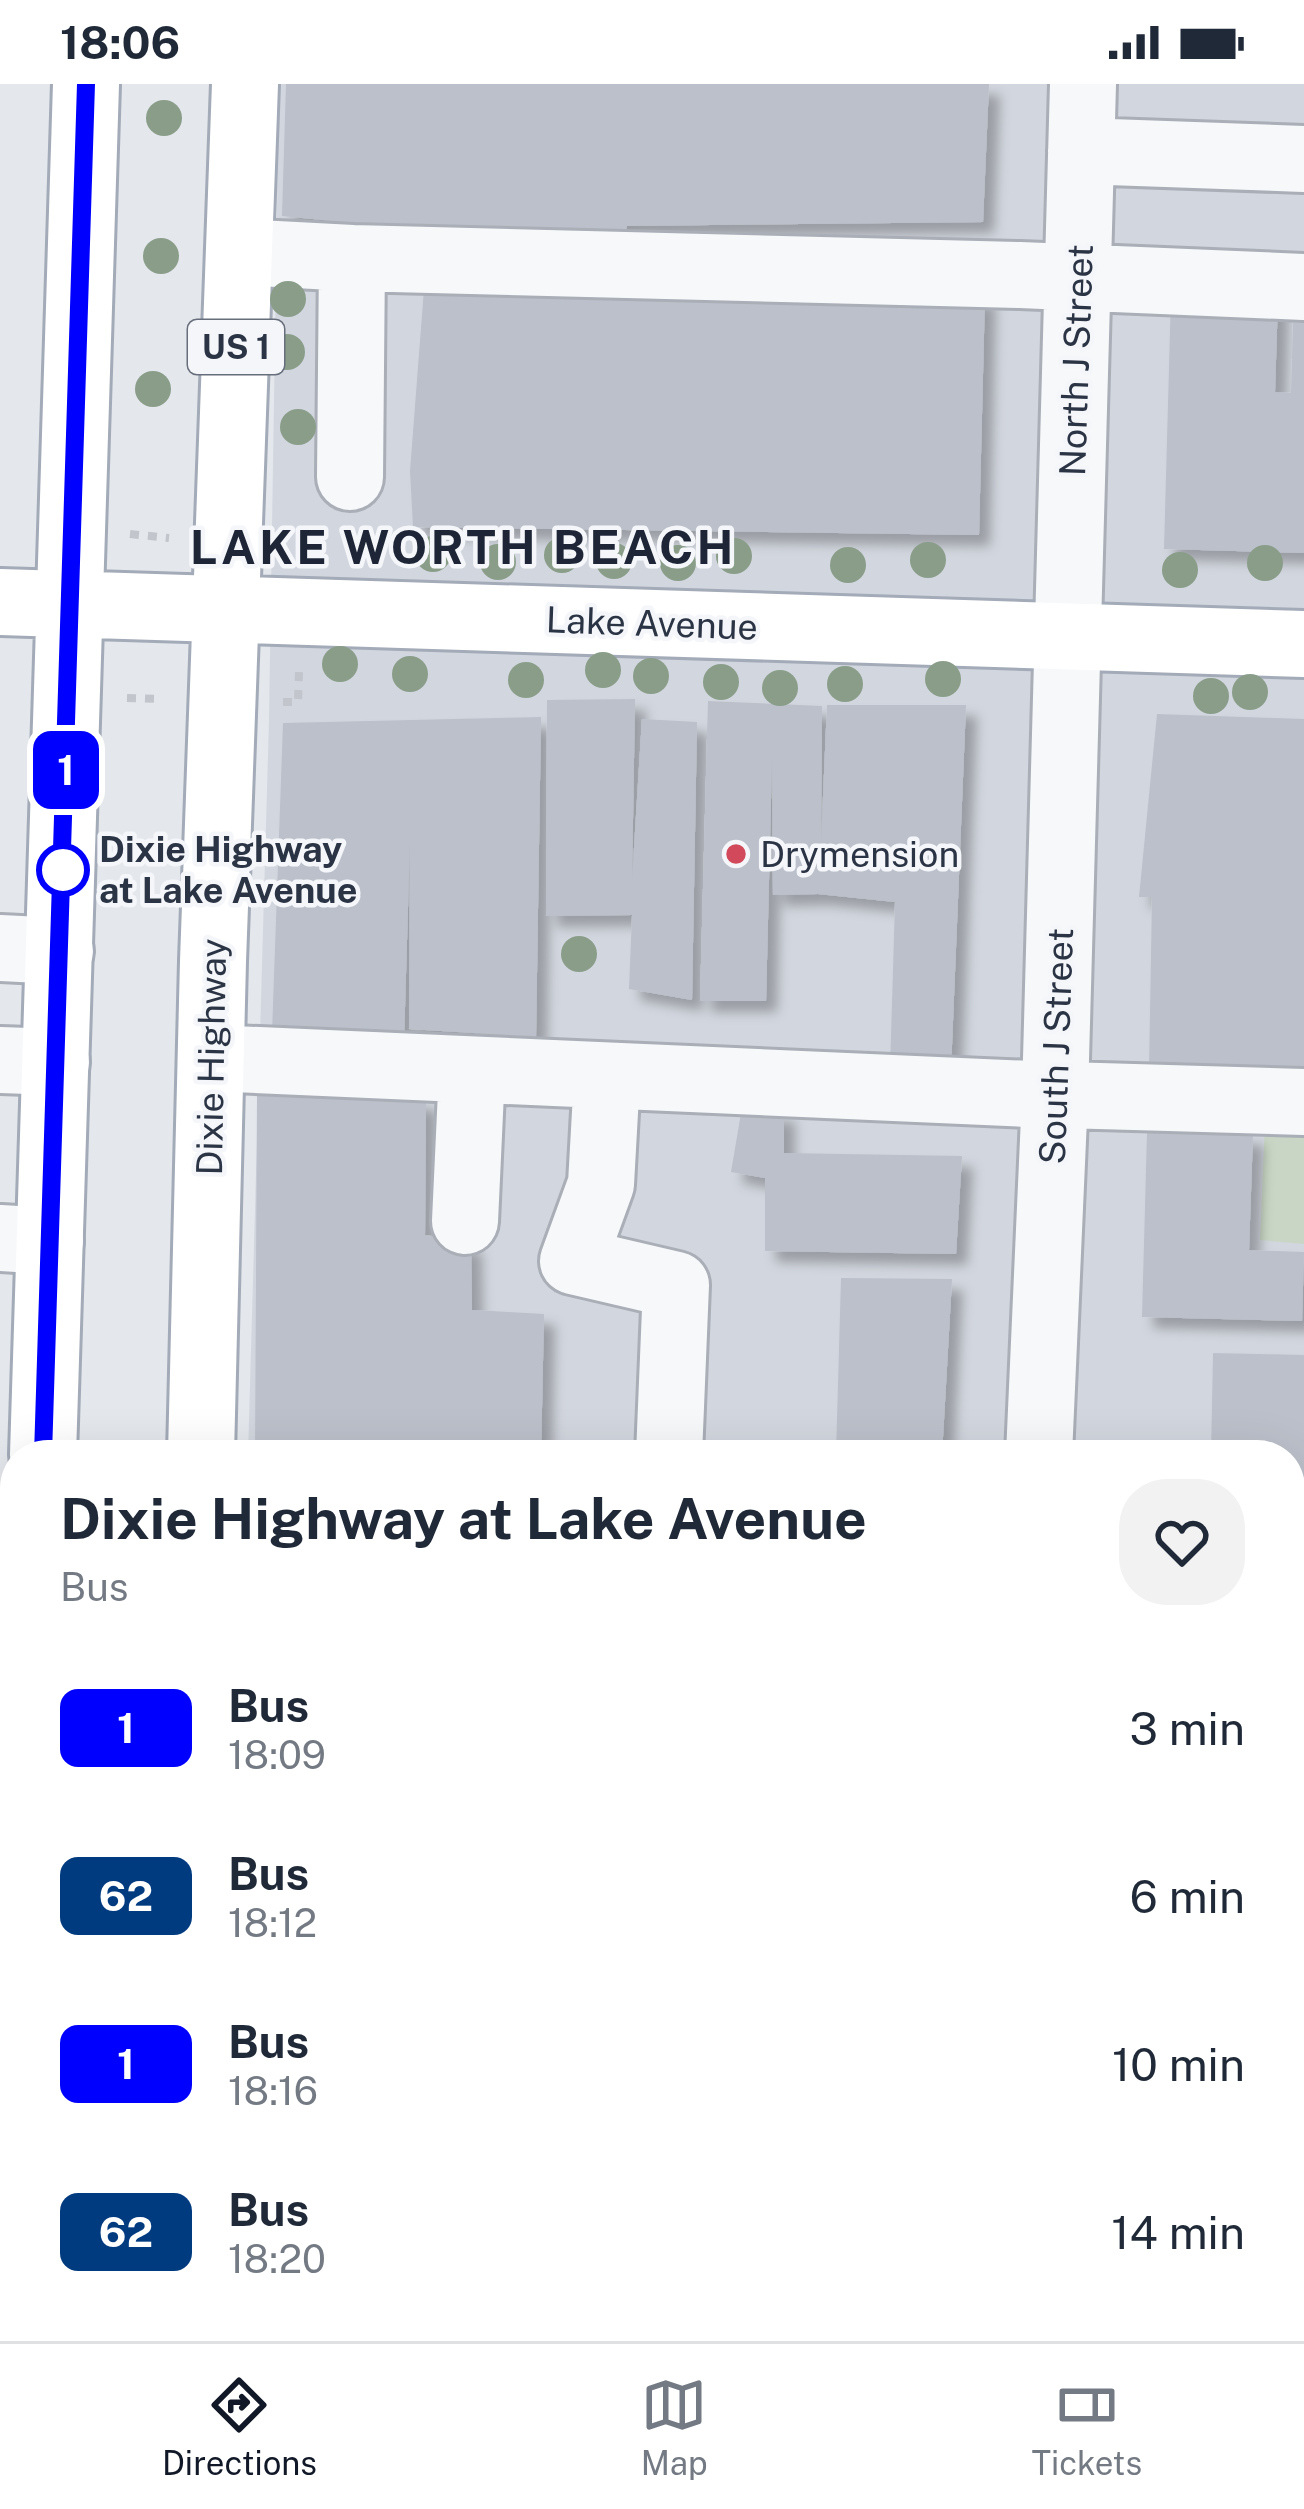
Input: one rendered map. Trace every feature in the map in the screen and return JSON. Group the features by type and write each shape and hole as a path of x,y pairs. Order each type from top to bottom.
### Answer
{"main road":[{"path":"29,1440 25,1239 30,949 71,605 86,84"},
{"name":"Dixie Highway","path":"201,1440 245,84"},
{"name":"Lake Avenue","path":"0,602 1304,644"}],"street":[{"name":"North J Street","path":"1068,636 1083,84"},
{"path":"1082,151 1304,160"},
{"path":"239,252 1304,287"},
{"path":"350,477 352,258"},
{"name":"South J Street","path":"1040,1440 1068,636"},
{"path":"211,1058 1304,1102"},
{"path":"465,1221 472,1070"},
{"path":"607,1076 601,1184 573,1261 676,1285 670,1440"}],"path":[{"path":"74,527 230,545"}],"shaded area":[{"path":"279,84 1304,84 1304,1440 248,1440 269,720"}],"green space":[{"path":"1265,1122 1304,1126 1304,1244 1260,1240"}],"building":[{"path":"286,84 989,84 983,222 627,226 621,249 282,216"},
{"path":"425,276 985,294 979,535 413,527 410,471"},
{"path":"1171,295 1278,298 1275,392 1291,393 1293,323 1304,323 1304,553 1164,549"},
{"path":"635,699 632,880 642,719 697,722 692,1000 629,989 632,915 546,916 547,700"},
{"path":"708,701 822,706 821,842 827,705 966,705 951,1070 890,1070 895,902 773,895 772,759 766,1001 700,1001"},
{"path":"1157,714 1304,719 1304,1080 1149,1072 1152,897 1139,897"},
{"path":"541,717 536,1037 409,1029 410,841 404,1041 272,1033 283,723"},
{"path":"257,1093 426,1099 425,1235 471,1242 472,1310 544,1314 541,1440 255,1440"},
{"path":"784,1110 784,1153 962,1156 956,1254 765,1251 765,1178 731,1172 741,1113"},
{"path":"1147,1132 1253,1134 1249,1250 1304,1252 1302,1321 1142,1317"},
{"path":"841,1278 952,1279 943,1440 836,1440"},
{"path":"1213,1353 1304,1355 1304,1440 1211,1440"}],"bus line":[{"name":"1","path":"44,1440 86,84"}],"place":[{"name":"Drymension","path":"736,854"},
{"name":"Dixie Highway at Lake Avenue","path":"63,870"}],"district":[{"name":"LAKE WORTH BEACH","path":"463,546"}]}
